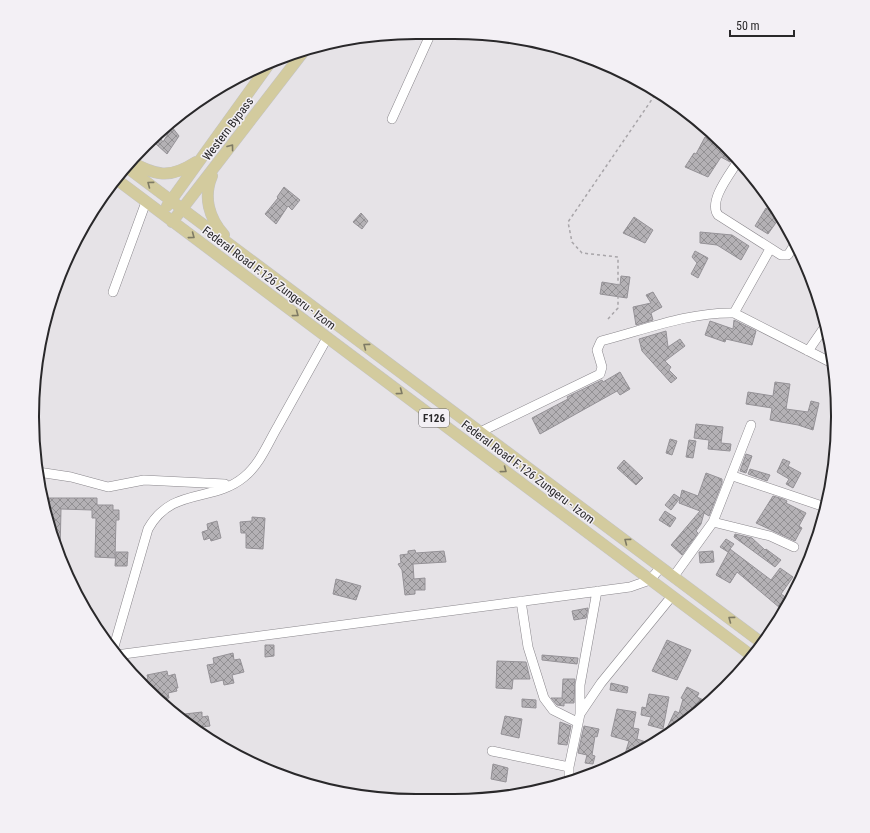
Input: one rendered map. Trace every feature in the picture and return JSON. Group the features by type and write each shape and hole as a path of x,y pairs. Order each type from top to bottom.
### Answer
{"main road":[{"name":"Western Bypass","path":"172,222 299,58"},
{"name":"Western Bypass","path":"161,214 264,72"},
{"path":"136,165 152,173 164,175 175,174 203,157"},
{"path":"216,165 208,184 208,205 218,229 236,249"},
{"name":"Federal Road F.126 Zungeru - Izom","path":"131,170 757,640"},
{"name":"Federal Road F.126 Zungeru - Izom","path":"120,183 747,653"}],"street":[{"path":"392,120 427,39"},
{"path":"735,166 715,199 715,210 718,215 781,255 788,255 792,249"},
{"path":"113,292 146,202"},
{"path":"734,313 770,249"},
{"path":"480,432 600,374 602,367 597,350 601,341 693,316 713,313 734,313 827,360"},
{"path":"808,351 821,332"},
{"path":"115,643 148,529 155,518 163,509 173,503 233,485 253,468 261,457 327,338"},
{"path":"674,576 713,522 733,476 751,425"},
{"path":"43,473 71,477 108,487 144,480 233,485"},
{"path":"44,479 52,475"},
{"path":"733,476 820,505"},
{"path":"713,522 770,536 794,547"},
{"path":"124,654 521,600 630,587 650,580 661,567"},
{"path":"569,776 569,767 579,718 580,685 597,591"},
{"path":"579,718 601,683 672,596"},
{"path":"521,600 528,647 544,698 553,710 579,718"},
{"path":"492,751 569,767"}],"path":[{"path":"608,320 618,308 618,257 582,253 572,242 568,222 653,97"}],"building":[{"path":"173,129 179,136 167,154 156,144 161,139 163,142 169,132"},
{"path":"705,137 731,161 721,157 708,177 685,167 694,153 696,154"},
{"path":"284,187 300,200 292,210 288,206 276,224 265,214 278,198 277,197"},
{"path":"766,208 776,222 768,234 755,226"},
{"path":"361,213 368,221 362,229 353,222"},
{"path":"634,217 653,230 645,243 623,233"},
{"path":"700,232 732,235 749,246 741,260 717,245 700,243"},
{"path":"695,251 708,258 698,278 691,274 697,263 692,257"},
{"path":"621,276 630,277 627,298 600,294 602,282 620,285"},
{"path":"653,292 662,307 651,313 653,320 636,325 633,307 651,303 646,295"},
{"path":"734,320 756,331 752,345 726,339 725,342 705,335 710,321 733,329"},
{"path":"666,331 668,347 680,339 685,346 665,361 671,367 669,370 677,378 671,383 642,351 639,339"},
{"path":"620,372 630,389 620,395 617,391 540,434 532,418 568,399 567,397 602,380 603,382"},
{"path":"775,382 790,384 786,409 808,412 811,401 819,403 813,430 798,425 770,420 772,408 746,404 748,392 773,396"},
{"path":"696,424 723,427 721,443 731,444 730,451 708,449 709,440 694,438"},
{"path":"670,439 677,441 672,455 666,453"},
{"path":"689,440 696,441 693,458 686,457"},
{"path":"746,454 752,456 746,473 740,471"},
{"path":"783,459 790,462 788,466 801,473 793,488 786,484 789,479 777,472"},
{"path":"624,460 643,478 636,485 617,468"},
{"path":"750,469 770,475 767,481 748,474"},
{"path":"706,473 722,479 722,483 709,516 704,513 701,524 696,531 698,533 682,555 671,545 700,511 679,503 682,490 698,496"},
{"path":"674,494 680,498 671,510 665,505"},
{"path":"773,496 787,501 786,503 806,513 799,526 802,528 795,541 756,523"},
{"path":"49,498 97,498 97,505 113,505 113,510 119,510 119,520 116,520 115,558 95,557 96,518 92,518 92,510 61,509 60,541"},
{"path":"665,511 676,518 670,527 659,520"},
{"path":"252,517 265,518 263,549 246,548 246,533 241,533 240,522 252,521"},
{"path":"217,521 221,538 211,541 210,538 204,540 202,532 208,530 207,524"},
{"path":"735,534 752,538 765,550 766,549 781,560 775,567 734,537"},
{"path":"726,539 734,544 728,552 720,547"},
{"path":"730,549 771,580 780,568 793,577 781,594 785,596 779,607 737,572 730,583 716,575"},
{"path":"415,550 416,553 444,551 446,562 413,564 414,579 425,578 425,590 415,590 415,594 405,595 402,570 398,564 401,563 400,555 408,554 408,551"},
{"path":"713,551 714,562 700,563 699,552"},
{"path":"116,552 128,552 127,566 115,566"},
{"path":"336,579 361,586 356,600 333,594"},
{"path":"588,608 586,618 574,620 572,611"},
{"path":"667,640 691,650 677,680 652,671"},
{"path":"265,645 274,645 274,656 265,657"},
{"path":"233,653 234,660 240,659 244,672 232,675 234,683 224,685 223,680 211,683 207,665 214,664 213,658"},
{"path":"542,655 578,658 577,664 542,660"},
{"path":"497,661 526,662 530,679 513,679 512,689 496,688"},
{"path":"167,671 168,676 175,674 178,688 176,688 177,691 168,693 169,698 166,699 147,679 148,679 147,675"},
{"path":"563,679 575,679 574,703 564,703 564,706 557,705 551,698 562,698"},
{"path":"611,683 628,687 627,693 610,690"},
{"path":"687,687 699,693 697,697 703,700 667,727 675,711 679,713 683,699 681,698"},
{"path":"649,694 669,697 663,729 648,725 651,717 641,715 642,707 646,708"},
{"path":"522,699 536,700 536,708 522,707"},
{"path":"617,709 636,712 633,728 639,729 637,739 644,741 626,752 629,741 611,736"},
{"path":"202,712 202,717 208,716 210,726 203,727 185,714"},
{"path":"505,716 522,719 519,738 501,734"},
{"path":"560,722 571,726 567,745 558,744"},
{"path":"584,726 599,729 597,737 595,736 592,755 595,756 593,764 585,763 587,755 578,753"},
{"path":"493,764 508,768 506,782 491,779"}]}
